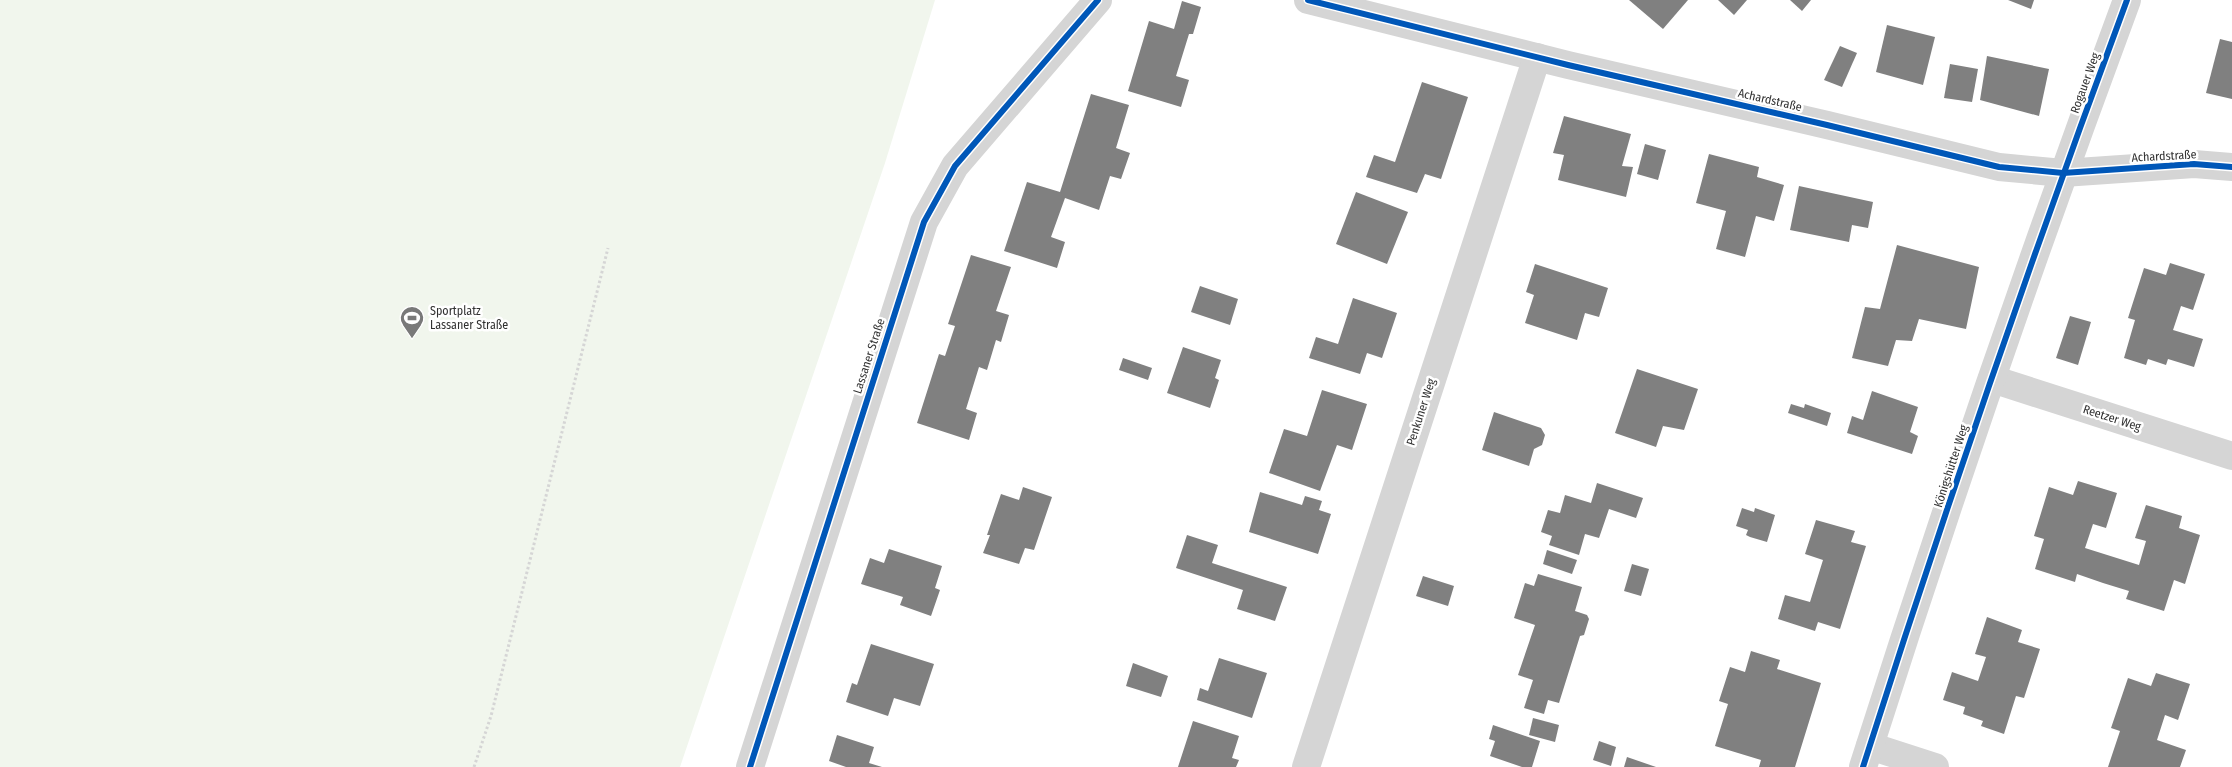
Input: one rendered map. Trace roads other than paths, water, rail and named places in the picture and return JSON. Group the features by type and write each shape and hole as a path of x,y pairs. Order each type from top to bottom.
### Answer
{"street":[{"name":"Lassaner Straße","path":"750,767 924,222 955,166 1098,0"},
{"name":"Achardstraße","path":"1308,0 1537,57 1818,122 2000,168 2063,173 2194,164 2232,167"},
{"name":"Rogauer Weg","path":"2063,173 2127,0"},
{"name":"Penkuner Weg","path":"1306,767 1537,57"},
{"name":"Königshütter Weg","path":"1866,756 2063,173"},
{"name":"Reetzer Weg","path":"1992,380 2232,456"},
{"path":"1866,756 1935,767"}],"place":[{"name":"Sportplatz Lassaner Straße","path":"412,339"}]}
